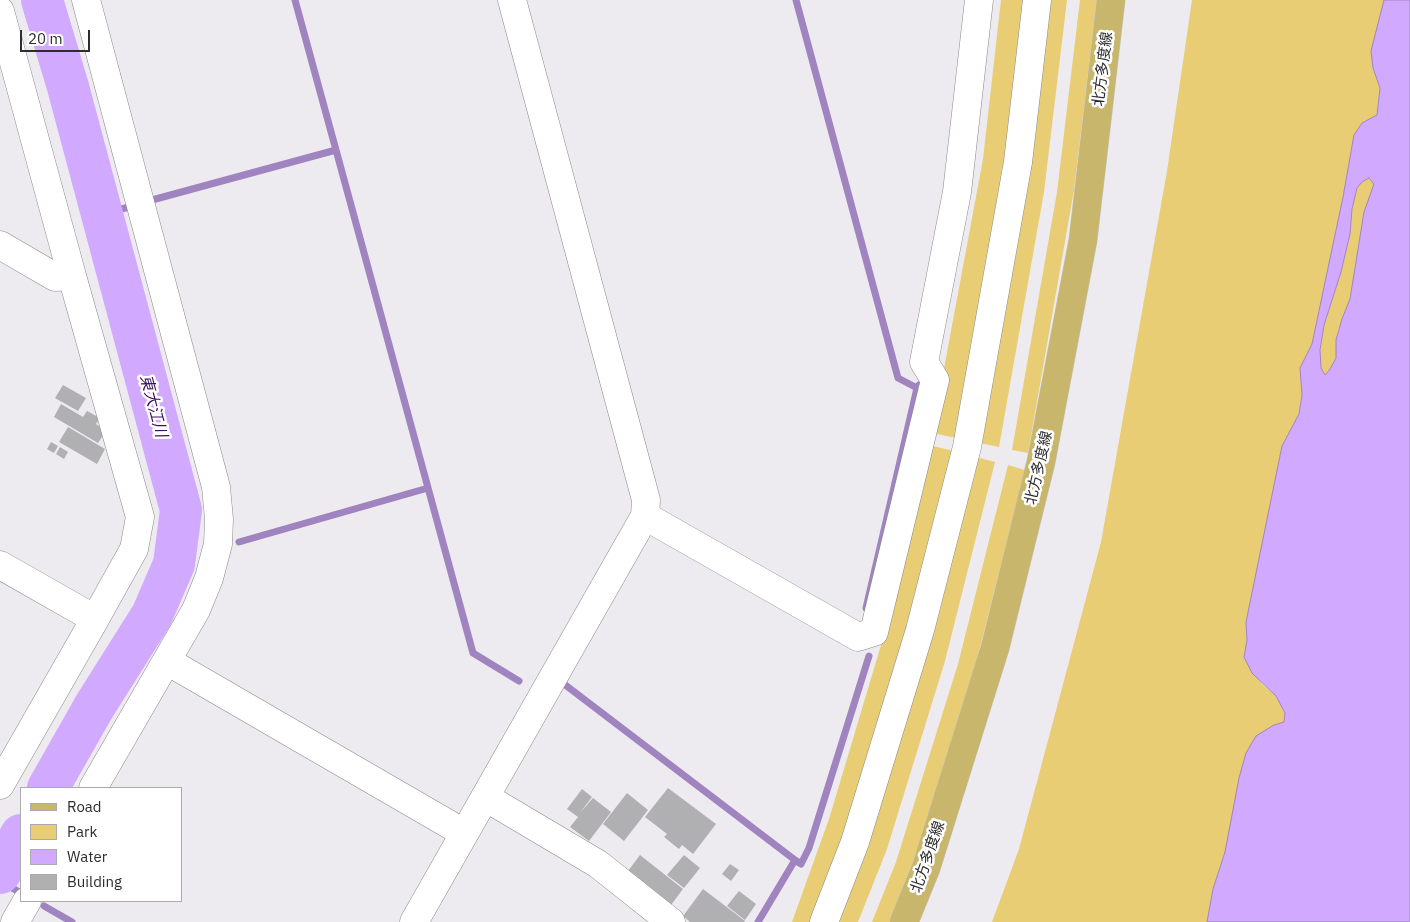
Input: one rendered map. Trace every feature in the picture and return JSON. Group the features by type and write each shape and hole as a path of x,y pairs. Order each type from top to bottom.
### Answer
{"main road":[{"name":"北方多度線","path":"904,922 926,868 995,648 1041,462 1083,240 1111,0"}],"street":[{"path":"86,0 216,487 219,519 218,544 209,578 196,610 94,787"},
{"path":"414,922 644,516 646,500 512,0"},
{"path":"644,516 858,638 874,632 935,380 924,362 957,192 978,0"},
{"path":"824,922 855,842 920,630 967,447 1018,162 1037,0"},
{"path":"0,11 140,517 134,549 0,785"},
{"path":"0,245 55,276 72,276"},
{"path":"0,566 95,619"},
{"path":"167,661 464,833"},
{"path":"485,797 598,864 670,922"},
{"path":"15,922 26,902"}],"green space":[{"path":"1001,0 1030,0 961,439 932,433 983,159"},
{"path":"1044,0 1067,0 1044,192 999,447 975,442"},
{"path":"1080,0 1097,0 1074,190 1028,453 1012,450 1057,192"},
{"path":"1192,0 1384,0 1373,68 1380,88 1377,115 1362,123 1354,135 1312,344 1300,368 1302,395 1299,414 1282,446 1246,622 1247,640 1244,657 1262,684 1276,696 1285,713 1284,722 1274,725 1225,852 1213,889 1207,922 992,922 1019,849 1101,542 1167,171"},
{"path":"1369,178 1375,184 1364,212 1350,299 1336,340 1336,357 1325,375 1321,368 1320,350 1324,325 1341,272 1350,234 1352,209 1357,188"},
{"path":"929,445 958,452 913,628 817,922 792,922 829,819 890,615"},
{"path":"972,456 995,462 945,661 887,849 858,922 832,922"},
{"path":"1008,465 1025,470 976,663 914,864 891,922 872,922 896,862 958,664"}],"water":[{"path":"1384,0 1410,0 1410,922 1207,922 1213,889 1225,852 1239,778 1246,753 1256,736 1274,725 1284,722 1285,713 1276,696 1252,673 1244,657 1247,640 1246,622 1282,446 1299,414 1302,395 1300,368 1312,344 1354,135 1362,123 1377,115 1380,88 1373,68 1371,51","holes":["1369,178 1374,184 1364,212 1350,299 1336,340 1336,358 1325,375 1321,368 1320,350 1324,325 1341,272 1350,234 1352,209 1357,188"]}],"building":[{"path":"63,385 86,398 78,411 55,398"},
{"path":"61,404 83,417 87,411 100,418 96,424 106,431 98,443 54,417"},
{"path":"68,427 105,449 97,464 59,442"},
{"path":"51,442 58,446 54,453 47,449"},
{"path":"60,447 68,452 64,459 56,454"},
{"path":"668,788 716,824 693,854 682,845 679,849 664,837 667,834 645,817"},
{"path":"582,789 592,797 579,814 593,798 611,812 589,841 570,827 578,817 567,809"},
{"path":"627,793 648,810 624,841 603,824"},
{"path":"640,855 683,889 668,909 625,875"},
{"path":"684,855 700,868 684,888 667,875"},
{"path":"730,864 739,870 731,881 722,874"},
{"path":"703,889 745,921 690,922 683,916"},
{"path":"739,891 756,904 745,920 727,906"}],"waterway":[{"name":"東大江川","path":"42,0 68,87 181,510 174,564 152,615 94,707 49,787"},
{"path":"295,0 336,150"},
{"path":"796,0 898,378 917,388"},
{"path":"152,200 336,150 473,653 519,681"},
{"path":"102,214 129,207"},
{"path":"866,608 919,385"},
{"path":"239,542 428,488"},
{"path":"758,922 795,860 801,864 809,848 869,656"},
{"path":"564,684 795,860"},
{"name":"東大江川","path":"0,873 20,837"},
{"path":"0,881 20,892"},
{"path":"44,906 72,922"}]}
